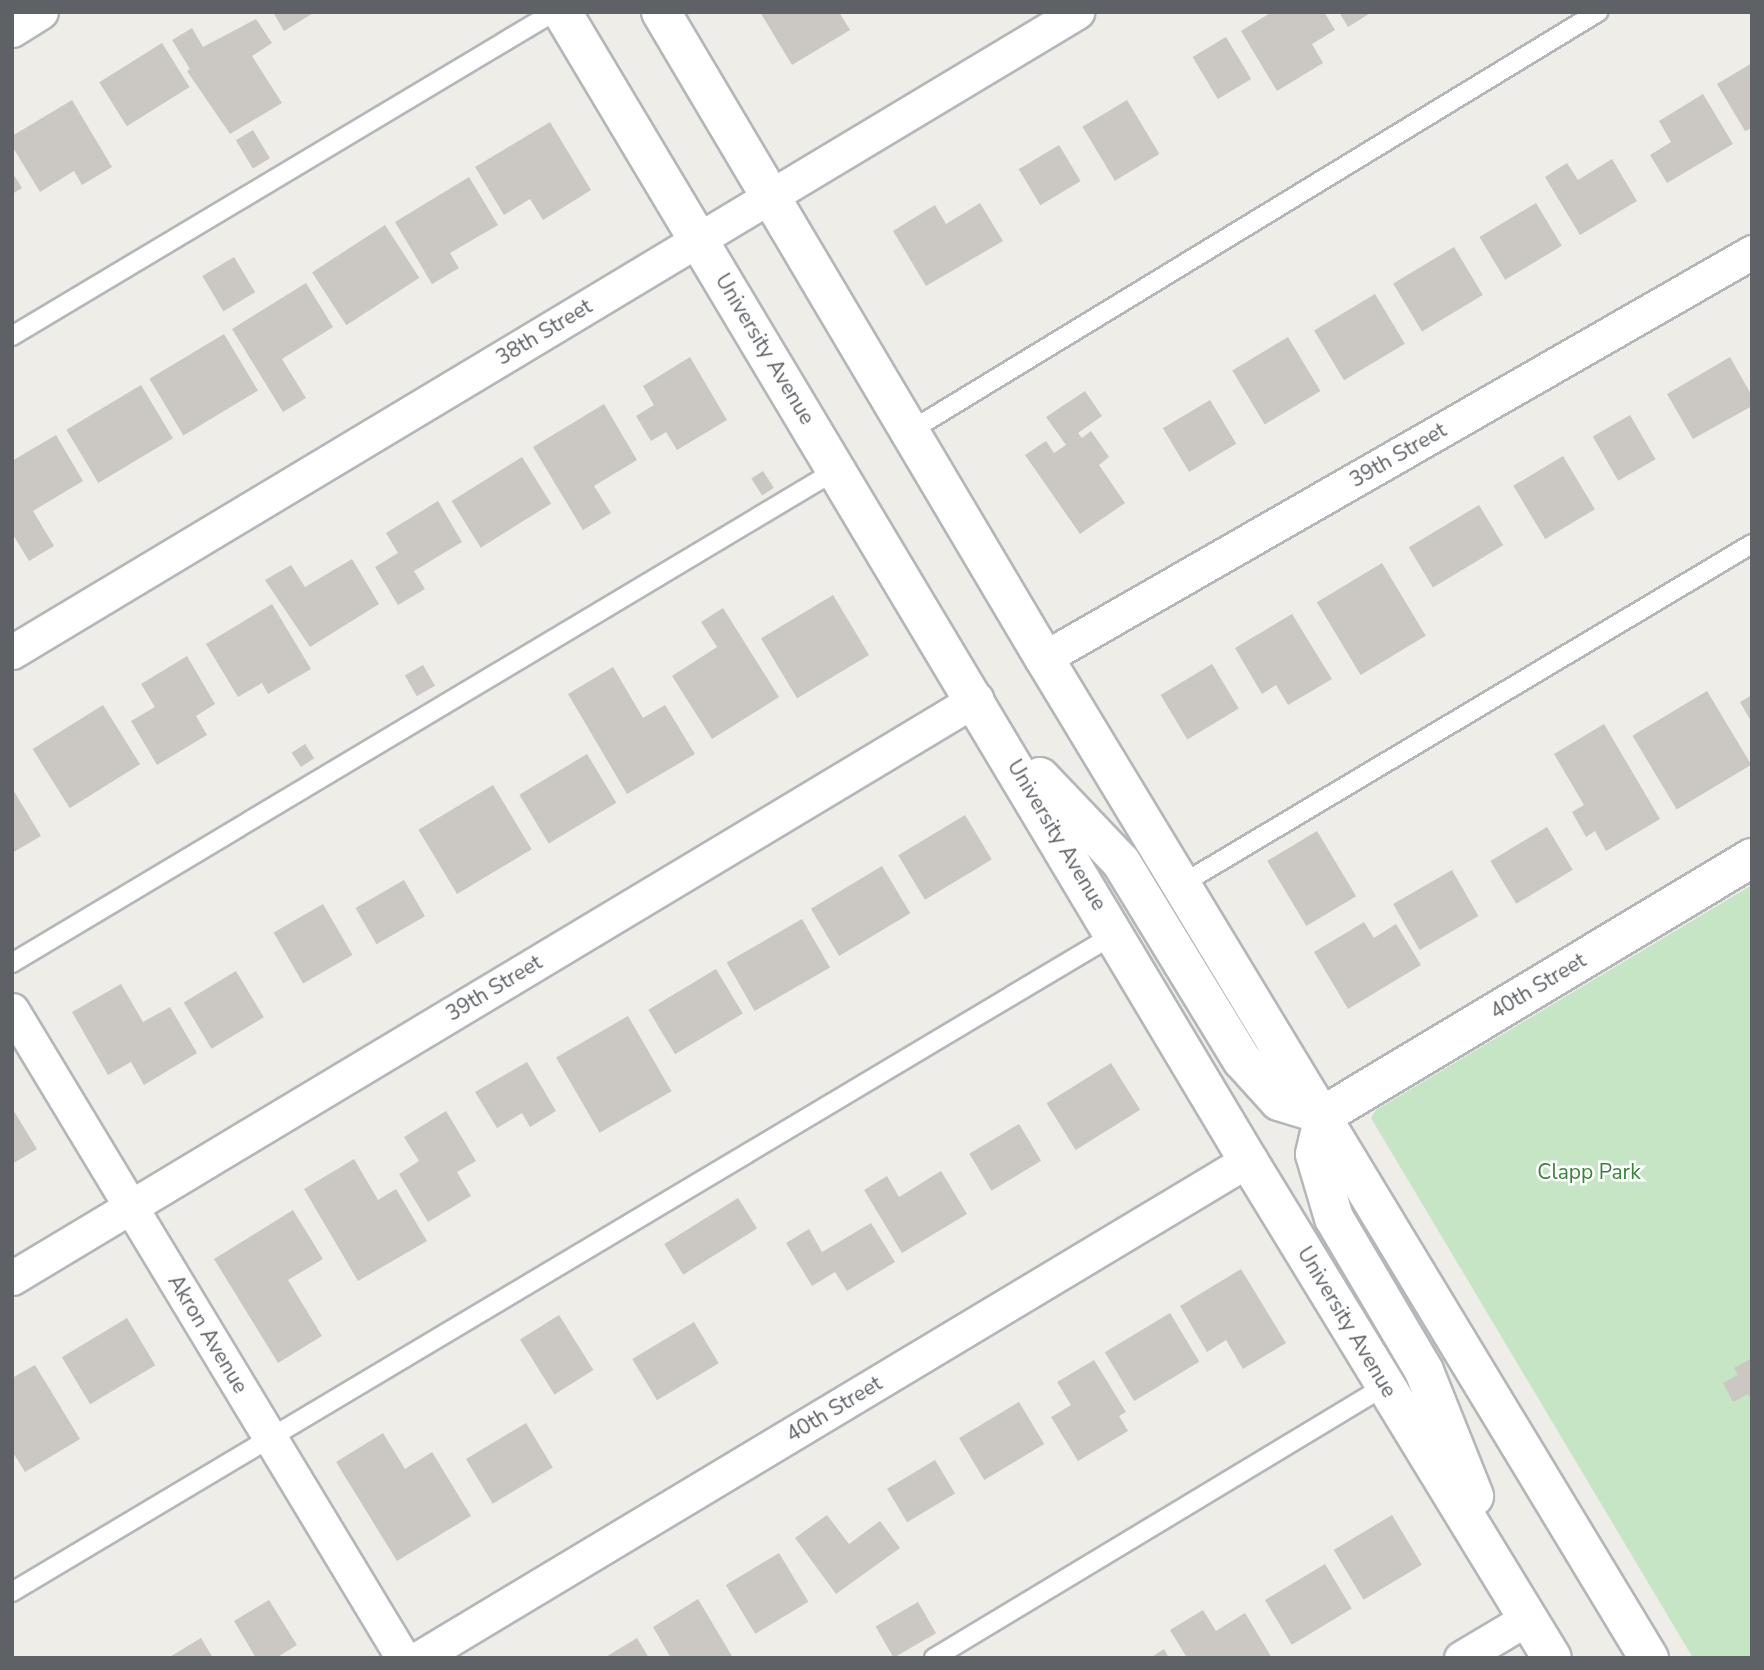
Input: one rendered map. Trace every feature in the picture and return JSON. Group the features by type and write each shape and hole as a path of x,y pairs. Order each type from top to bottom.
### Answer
{"main road":[{"name":"University Avenue","path":"562,12 984,713 1248,1160 1552,1658"},
{"path":"661,12 1044,658 1324,1115 1649,1658"},
{"path":"984,713 1121,862 1242,1060 1279,1101 1324,1115"},
{"name":"40th Street","path":"1324,1115 1752,858"},
{"path":"1324,1115 1315,1154 1335,1217 1424,1371 1521,1607"},
{"path":"1598,1574 1627,1658"}],"street":[{"path":"12,30 41,12"},
{"name":"38th Street","path":"12,652 1077,12"},
{"name":"39th Street","path":"1044,658 1752,252"},
{"name":"39th Street","path":"12,1278 131,1206 984,713"},
{"name":"Akron Avenue","path":"12,1010 403,1658"},
{"name":"40th Street","path":"419,1658 1248,1160"},
{"path":"1461,1658 1521,1607"}],"lane":[{"path":"12,336 554,12"},
{"path":"910,431 1598,12"},
{"path":"12,963 838,469"},
{"path":"1182,884 1752,544"},
{"path":"12,1592 1115,934"},
{"path":"934,1658 1385,1386"}],"green space":[{"name":"Clapp Park","path":"1752,885 1752,1658 1693,1658 1371,1118 1376,1110"}],"building":[{"path":"273,12 315,12 284,31"},
{"path":"760,12 839,12 850,30 792,65"},
{"path":"1272,12 1324,12 1335,30 1312,44 1323,63 1277,91 1241,31"},
{"path":"1339,12 1372,12 1348,27"},
{"path":"256,19 272,43 252,56 282,103 230,134 187,71 190,69 172,40 192,28 203,47"},
{"path":"1226,37 1251,79 1218,99 1193,57"},
{"path":"162,43 190,87 127,126 99,82"},
{"path":"1752,63 1752,128 1745,131 1717,84"},
{"path":"1703,94 1733,144 1667,183 1650,155 1671,142 1659,121"},
{"path":"72,100 112,167 82,185 74,171 40,192 12,146 12,136"},
{"path":"1127,100 1159,154 1115,181 1082,127"},
{"path":"550,122 591,190 543,220 530,199 504,215 475,167"},
{"path":"253,130 270,158 253,169 236,140"},
{"path":"1059,145 1081,181 1040,205 1019,169"},
{"path":"1612,159 1637,201 1580,235 1545,177 1567,163 1578,180"},
{"path":"12,172 22,188 12,194"},
{"path":"469,177 498,225 450,253 459,268 432,284 395,222"},
{"path":"980,203 1003,241 926,286 893,231 935,205 946,224"},
{"path":"1536,203 1562,246 1505,280 1479,237"},
{"path":"385,225 419,278 346,325 312,272"},
{"path":"1454,247 1483,295 1422,332 1393,284"},
{"path":"234,257 255,292 223,311 202,276"},
{"path":"306,283 333,327 282,359 306,398 283,412 232,329"},
{"path":"1375,294 1405,344 1344,380 1314,331"},
{"path":"224,334 258,391 183,435 149,379"},
{"path":"1288,337 1320,391 1265,424 1232,370"},
{"path":"690,357 727,420 677,450 666,432 651,441 636,416 654,405 643,386"},
{"path":"1730,357 1752,396 1752,406 1693,439 1667,394"},
{"path":"141,385 173,438 98,483 66,430"},
{"path":"1085,391 1102,416 1078,433 1082,438 1091,431 1109,457 1099,465 1125,503 1080,534 1025,455 1046,441 1054,453 1066,445 1046,417"},
{"path":"1210,400 1236,444 1189,472 1163,428"},
{"path":"604,404 637,460 594,486 611,513 583,530 533,447"},
{"path":"1630,415 1656,459 1618,481 1593,436"},
{"path":"56,435 83,481 33,511 54,546 29,561 12,533 12,461"},
{"path":"1563,456 1595,509 1545,539 1513,486"},
{"path":"522,457 551,504 481,548 452,501"},
{"path":"763,471 774,488 762,495 751,479"},
{"path":"438,501 462,542 414,571 425,589 398,605 375,567 398,553 386,533"},
{"path":"1479,505 1503,545 1433,588 1409,547"},
{"path":"352,559 379,604 310,647 265,580 291,565 305,587"},
{"path":"1382,563 1426,636 1361,675 1317,602"},
{"path":"833,595 869,655 797,698 761,638"},
{"path":"272,604 311,669 268,694 262,683 238,697 206,644"},
{"path":"723,608 779,697 712,739 672,676 717,647 701,622"},
{"path":"1292,614 1332,679 1288,705 1276,685 1262,694 1235,648"},
{"path":"187,656 215,704 196,716 207,735 157,765 131,721 155,707 141,684"},
{"path":"1212,664 1239,709 1187,739 1161,695"},
{"path":"423,665 435,686 417,696 405,676"},
{"path":"613,667 643,718 665,705 695,754 627,794 568,694"},
{"path":"1707,691 1751,765 1677,810 1632,736"},
{"path":"1752,695 1752,723 1740,702"},
{"path":"103,705 140,764 70,808 33,749"},
{"path":"1604,724 1660,819 1606,851 1595,831 1586,837 1572,812 1584,805 1554,754"},
{"path":"305,744 314,758 301,767 292,753"},
{"path":"587,754 616,803 549,844 519,795"},
{"path":"493,785 532,849 457,894 418,830"},
{"path":"12,788 41,836 12,853"},
{"path":"965,815 992,860 925,900 898,855"},
{"path":"1547,827 1573,870 1516,904 1490,861"},
{"path":"1317,831 1356,896 1306,926 1267,861"},
{"path":"882,866 910,913 839,956 811,909"},
{"path":"1452,870 1478,916 1420,950 1393,904"},
{"path":"404,880 425,916 377,944 356,908"},
{"path":"323,904 352,955 303,984 274,933"},
{"path":"802,919 830,967 755,1011 727,962"},
{"path":"1364,922 1374,938 1396,924 1421,965 1348,1009 1314,952"},
{"path":"716,969 743,1014 675,1054 648,1010"},
{"path":"236,971 264,1017 212,1049 184,1002"},
{"path":"121,984 143,1022 170,1007 197,1053 144,1085 131,1062 108,1075 72,1012"},
{"path":"628,1016 672,1091 600,1133 556,1058"},
{"path":"527,1062 556,1111 530,1127 522,1113 497,1128 475,1092"},
{"path":"1111,1063 1140,1110 1076,1150 1047,1103"},
{"path":"12,1108 37,1149 12,1164"},
{"path":"446,1111 476,1161 457,1172 471,1196 428,1222 399,1174 419,1161 404,1137"},
{"path":"1019,1124 1041,1161 991,1191 969,1154"},
{"path":"354,1159 378,1200 396,1189 427,1241 358,1281 304,1189"},
{"path":"941,1171 967,1214 902,1253 864,1190 887,1176 899,1197"},
{"path":"738,1198 757,1229 683,1275 664,1244"},
{"path":"293,1210 323,1259 288,1280 322,1336 278,1363 214,1259"},
{"path":"871,1223 895,1262 847,1291 835,1272 812,1286 786,1243 809,1229 822,1252"},
{"path":"1241,1269 1286,1343 1243,1369 1226,1340 1207,1352 1180,1306"},
{"path":"1170,1313 1199,1362 1134,1401 1105,1352"},
{"path":"559,1315 593,1370 554,1394 520,1339"},
{"path":"127,1318 155,1365 90,1404 62,1357"},
{"path":"694,1322 719,1363 657,1400 632,1359"},
{"path":"1752,1358 1752,1401 1748,1394 1733,1402 1723,1383 1738,1375 1734,1368"},
{"path":"1094,1360 1126,1412 1119,1416 1128,1431 1078,1461 1051,1417 1071,1405 1057,1382"},
{"path":"35,1365 80,1439 25,1472 12,1451 12,1378"},
{"path":"1019,1402 1044,1444 984,1480 959,1438"},
{"path":"526,1423 553,1468 493,1504 466,1459"},
{"path":"383,1433 405,1469 432,1452 471,1516 397,1561 336,1462"},
{"path":"935,1460 955,1493 907,1522 887,1489"},
{"path":"827,1515 849,1544 880,1521 900,1548 836,1594 795,1538"},
{"path":"1392,1515 1422,1565 1364,1600 1334,1550"},
{"path":"779,1553 808,1602 755,1634 726,1585"},
{"path":"1325,1564 1352,1609 1292,1645 1265,1600"},
{"path":"698,1599 733,1658 671,1658 653,1627"},
{"path":"269,1600 297,1645 276,1658 256,1658 234,1621"},
{"path":"918,1602 936,1633 894,1658 876,1626"},
{"path":"1203,1610 1216,1631 1245,1613 1272,1658 1187,1658 1170,1630"},
{"path":"201,1638 213,1658 168,1658"},
{"path":"637,1638 649,1658 604,1658"},
{"path":"1164,1649 1169,1658 1150,1658"}]}
